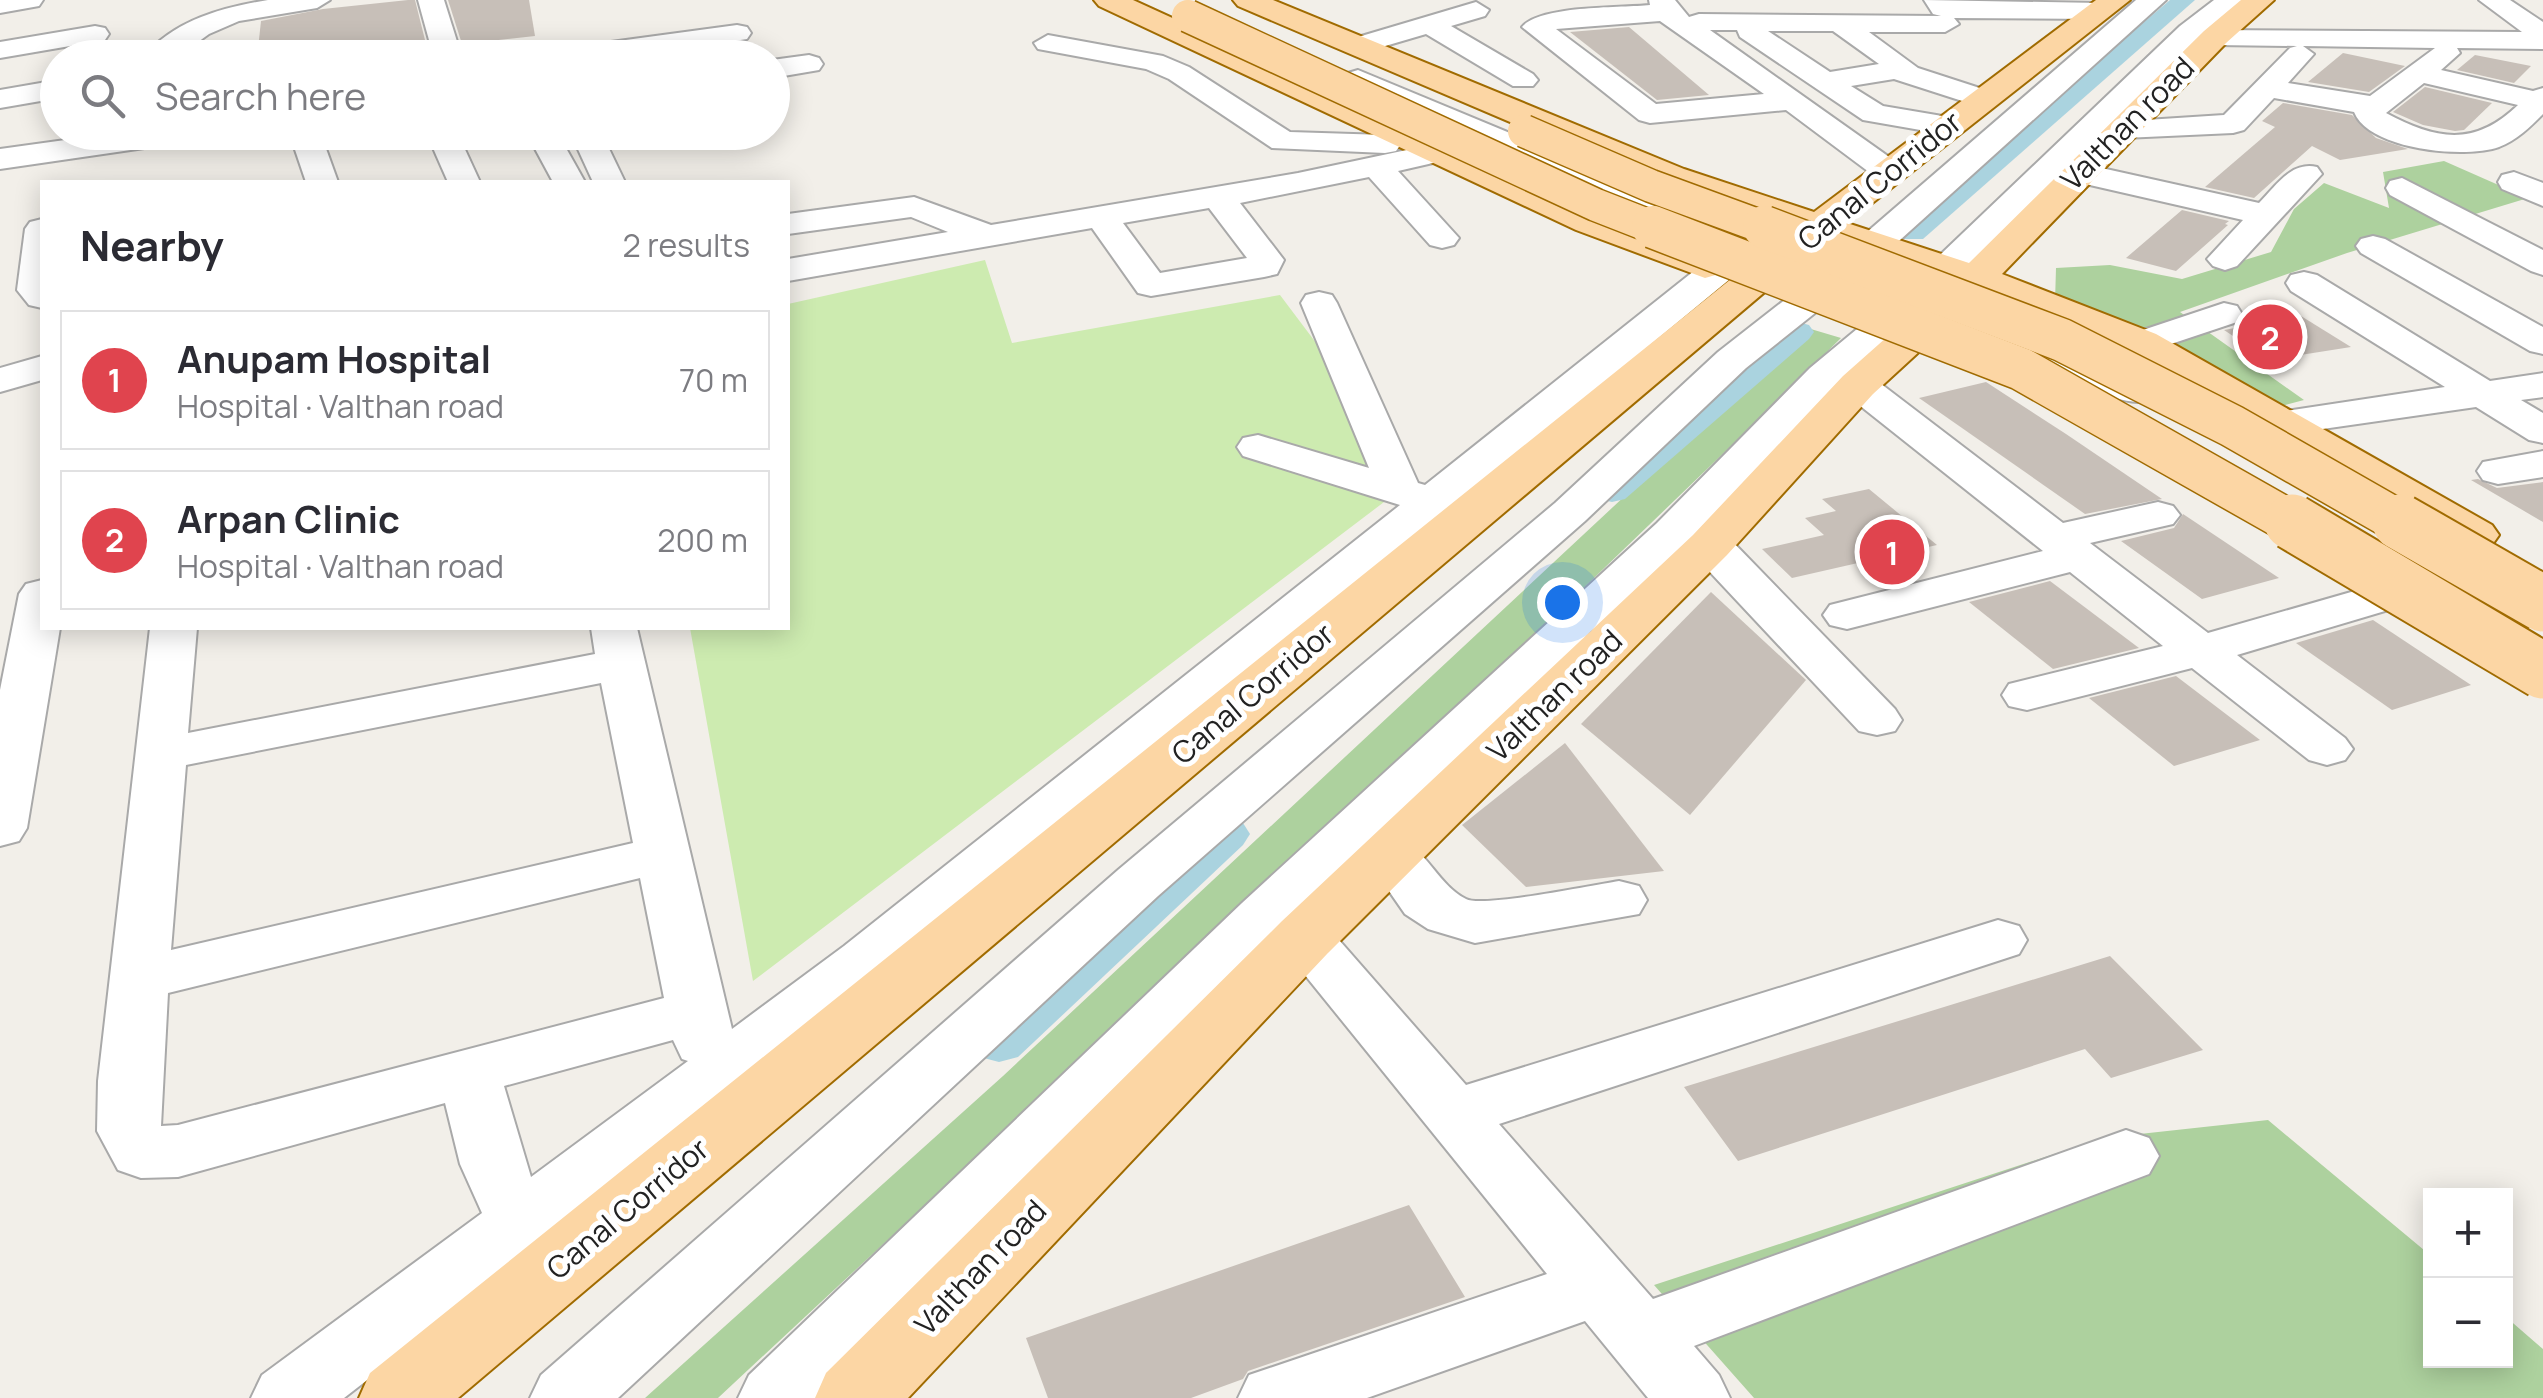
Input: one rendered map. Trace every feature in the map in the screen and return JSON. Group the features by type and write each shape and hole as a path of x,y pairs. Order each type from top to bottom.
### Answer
{"main road":[{"path":"1109,0 1590,222 1798,266 1927,305 2141,342 2543,573"},
{"name":"Valthan road","path":"855,1398 1304,938 1710,545 1927,305 2079,173 2124,129 2222,18 2259,0"},
{"path":"1201,3 1358,46 1671,178 1716,193 1761,200 1834,197 1888,171"},
{"path":"1201,3 1651,186 2062,340 2232,426 2543,604"},
{"path":"1201,3 1596,205 2021,369 2161,445 2543,672"},
{"name":"Canal Corridor","path":"399,1398 542,1242 1798,266 1888,171 2107,6"},
{"path":"1716,193 1798,266 1927,305 2029,388 2080,414 2543,701"}],"street":[{"path":"0,5 30,0"},
{"path":"79,0 97,40"},
{"path":"181,0 199,28"},
{"path":"182,40 232,14 289,1 317,0"},
{"path":"431,0 443,40"},
{"path":"1535,1 1625,0"},
{"path":"288,1398 542,1242 711,1077 880,948 1418,497 1798,266 2153,0"},
{"path":"2492,0 2543,38"},
{"path":"1201,3 1578,176 1798,266"},
{"path":"1791,100 1650,114 1537,24 1690,20 1749,13 2107,6"},
{"path":"1358,46 1476,10"},
{"path":"1749,13 1839,23 1941,10"},
{"path":"1749,13 1787,56 1874,114 1949,126"},
{"path":"775,1398 1262,917 1673,532 1824,376 1927,305 2190,32 2222,18 2543,38"},
{"path":"1669,45 1690,20"},
{"path":"1690,20 1888,171"},
{"path":"1839,23 1904,66 1898,71"},
{"path":"1430,24 1523,80"},
{"path":"692,40 736,33"},
{"path":"1048,43 1153,62 1179,74 1282,142 1425,149"},
{"path":"1787,56 1874,46"},
{"path":"40,50 0,52 10,97 40,91"},
{"path":"1574,57 1612,52"},
{"path":"2446,53 2369,110 2370,116 2414,138 2479,143 2503,134 2541,99"},
{"path":"2124,129 2233,124 2300,54"},
{"path":"790,67 810,64"},
{"path":"1825,81 1898,71 1984,99"},
{"path":"2416,73 2541,99"},
{"path":"2265,88 2375,106"},
{"path":"790,270 1378,168 1425,149"},
{"path":"0,159 53,167 114,150"},
{"path":"310,150 321,180"},
{"path":"449,150 463,180"},
{"path":"552,150 568,180"},
{"path":"593,150 608,180"},
{"path":"1378,168 1442,238"},
{"path":"2079,173 2266,216"},
{"path":"790,194 921,174"},
{"path":"2224,259 2306,174"},
{"path":"2402,188 2543,264"},
{"path":"1100,216 1151,285 1264,266 1266,260 1218,196"},
{"path":"790,224 914,207 982,234"},
{"path":"40,242 34,281 40,295"},
{"path":"2373,246 2543,343"},
{"path":"568,1398 1138,883 1555,525 1732,360 1798,266"},
{"path":"2304,284 2543,432"},
{"path":"1319,303 1418,497"},
{"path":"1927,305 2088,376 2146,395 2287,470 2543,618"},
{"path":"2141,342 2224,314"},
{"path":"0,380 40,369"},
{"path":"2088,376 2124,403 2543,645"},
{"path":"1858,385 2327,748"},
{"path":"2281,423 2543,385"},
{"path":"0,402 40,395"},
{"path":"1258,447 1418,497"},
{"path":"2498,470 2543,464"},
{"path":"1847,615 2158,515"},
{"path":"1710,545 1877,720"},
{"path":"2026,695 2200,651 2379,598"},
{"path":"0,828 40,605"},
{"path":"174,630 138,980 129,1114 129,1130 141,1152 178,1150 697,1011"},
{"path":"161,754 618,646 711,1077"},
{"path":"138,980 663,854"},
{"path":"1392,855 1425,900 1448,915 1475,922 1620,900"},
{"path":"1304,938 1456,1113 1693,1398"},
{"path":"1456,1113 1998,940"},
{"path":"470,1072 500,1191 542,1242"},
{"path":"1275,1398 1620,1311 2126,1156"}],"green space":[{"path":"2444,161 2528,198 2347,253 2180,312 2304,400 2267,410 2055,302 2056,268 2110,265 2182,279 2271,252 2294,209 2324,183 2389,208 2383,172"},
{"path":"985,260 1012,343 1280,295 1417,477 753,981 690,630 790,630 790,304"},
{"path":"1794,324 1841,338 1283,872 718,1398 645,1398 1003,1076 1717,410"},
{"path":"2268,1120 2423,1249 2423,1368 2513,1368 2513,1323 2543,1349 2543,1398 1754,1398 1654,1285 2103,1138"}],"building":[{"path":"415,0 425,40 259,40 261,21 323,9"},
{"path":"448,0 529,0 535,36 461,40"},
{"path":"1629,27 1709,95 1657,100 1570,32"},
{"path":"2343,53 2405,66 2369,92 2308,82"},
{"path":"2475,55 2531,66 2514,83 2457,70"},
{"path":"2425,87 2492,103 2464,130 2455,131 2423,125 2393,112"},
{"path":"2283,103 2352,115 2376,138 2408,149 2340,160 2312,146 2254,198 2205,187 2275,127 2262,121"},
{"path":"2182,210 2229,221 2225,224 2228,225 2176,271 2126,258"},
{"path":"2301,316 2351,347 2269,360 2224,330"},
{"path":"1986,382 2162,499 2085,514 1919,398"},
{"path":"2478,479 2497,488 2543,482 2543,522 2471,480"},
{"path":"1869,489 1937,545 1792,578 1762,549 1824,535 1805,518 1836,511 1822,499"},
{"path":"2183,514 2279,578 2202,599 2121,541 2174,528"},
{"path":"2050,581 2139,648 2053,669 1969,602"},
{"path":"1711,592 1806,680 1690,815 1581,724"},
{"path":"2373,620 2471,685 2392,710 2296,643"},
{"path":"2176,676 2260,740 2174,766 2089,698"},
{"path":"1565,743 1664,871 1526,887 1462,825"},
{"path":"2110,956 2203,1050 2111,1078 2085,1049 1738,1161 1684,1087"},
{"path":"1409,1205 1465,1297 1248,1371 1243,1379 1191,1398 1048,1398 1026,1338"}],"waterway":[{"path":"1913,233 2184,0"},
{"path":"1612,491 1798,332"},
{"path":"999,1043 1227,834"}],"place":[{"name":"Arpan Clinic","path":"2270,337"},
{"name":"Anupam Hospital","path":"1892,552"}]}
